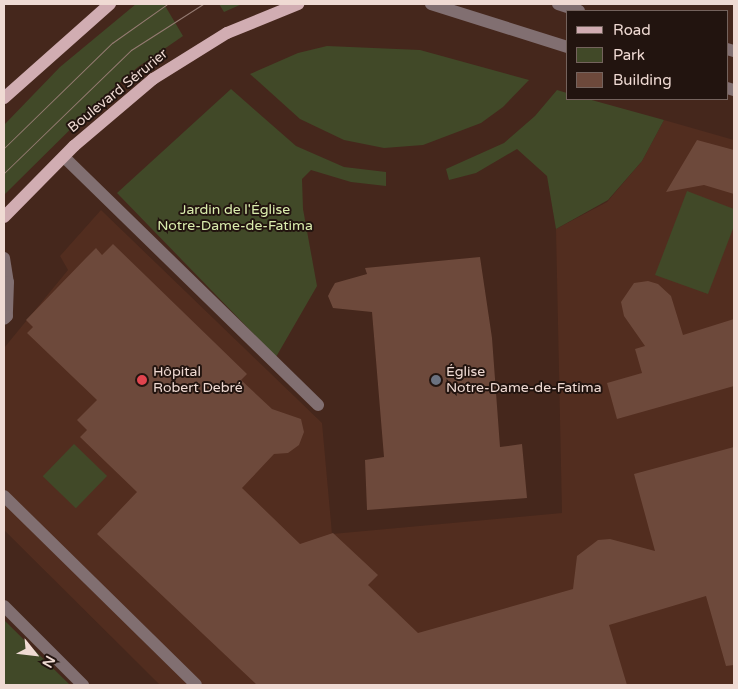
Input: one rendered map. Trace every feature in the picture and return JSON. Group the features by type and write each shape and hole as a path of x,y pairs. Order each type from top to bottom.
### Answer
{"main road":[{"path":"4,98 110,4"},
{"name":"Boulevard Sérurier","path":"4,217 64,157 117,109 180,61 227,33 298,4"}],"street":[{"path":"431,4 566,47"},
{"path":"558,4 576,10"},
{"path":"64,157 318,405"},
{"path":"4,258 8,282 7,316 4,319"},
{"path":"4,496 196,685"},
{"path":"4,606 83,685"}],"shaded area":[{"name":"Hôpital Robert Debré","path":"664,120 734,140 734,685 160,685 4,530 4,348 68,270 60,256 101,210 322,423 332,534 562,513 556,229 607,202 642,161"}],"green space":[{"path":"136,4 164,4 183,36 138,67 98,102 4,195 4,125 60,67"},
{"path":"219,4 242,4 224,12"},
{"path":"327,46 420,50 529,80 503,107 481,123 423,145 384,148 344,140 300,119 250,74 298,53"},
{"name":"Jardin de l'Église Notre-Dame-de-Fatima","path":"231,89 296,146 344,167 386,172 386,186 351,182 311,170 302,179 303,209 317,286 276,357 117,193"},
{"path":"557,90 566,93 566,100 592,100 664,120 642,161 608,200 556,229 547,176 517,149 476,173 449,180 446,169 504,143 535,116"},
{"path":"687,191 734,209 734,226 708,294 655,275"},
{"path":"74,444 107,476 76,508 43,476"},
{"path":"4,620 70,685 4,685"}],"building":[{"path":"697,140 734,150 734,194 704,185 666,192"},
{"path":"113,244 247,374 241,380 272,409 301,419 304,432 299,445 288,453 274,454 242,488 300,544 333,533 378,575 368,585 418,633 573,589 577,556 598,540 610,539 655,551 634,474 734,447 734,665 726,666 706,596 609,625 627,685 257,685 97,534 137,492 80,437 87,430 77,420 97,400 27,333 33,327 26,320 96,248 102,255"},
{"name":"Église Notre-Dame-de-Fatima","path":"480,257 492,338 500,447 522,444 527,498 367,510 365,460 384,457 372,312 333,308 328,296 335,283 367,274 365,268"},
{"path":"648,281 658,284 671,296 683,335 734,319 734,386 617,419 607,383 642,373 635,349 645,346 624,316 621,302 634,283"}],"tram line":[{"path":"4,148 112,43 167,4"},
{"path":"4,173 131,50 203,4"}],"place":[{"name":"Hôpital Robert Debré","path":"142,380"},
{"name":"Église Notre-Dame-de-Fatima","path":"436,380"}]}
